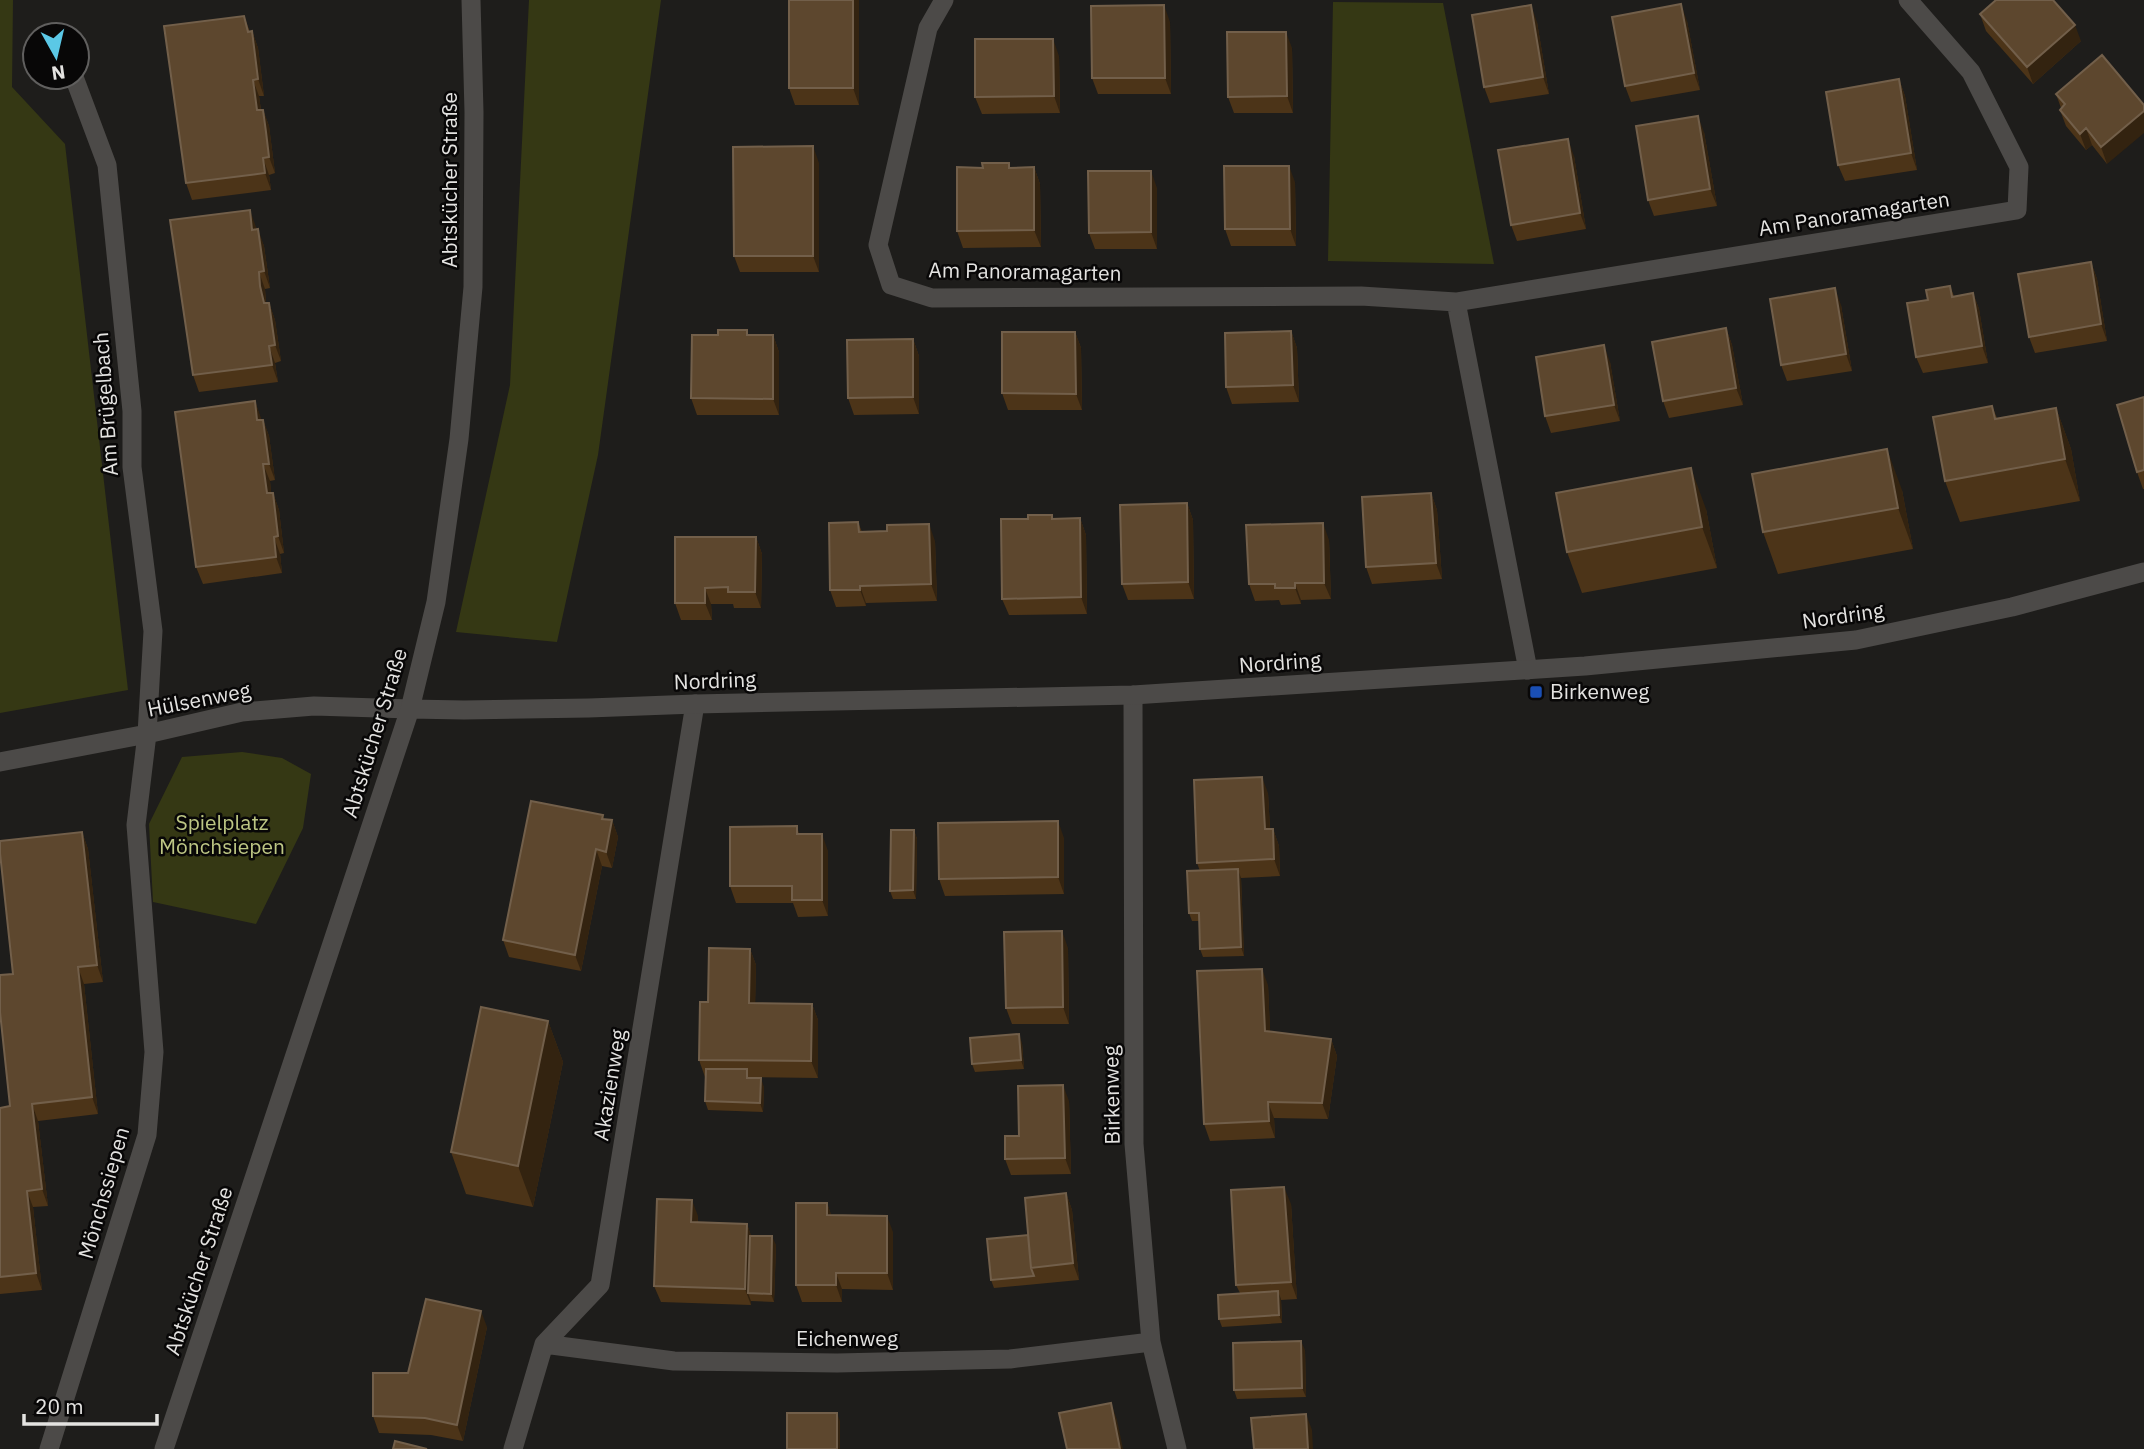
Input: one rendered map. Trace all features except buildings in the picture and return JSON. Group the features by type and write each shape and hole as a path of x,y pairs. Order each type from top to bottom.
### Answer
{"street":[{"name":"Abtskücher Straße","path":"164,1449 410,709 436,602 459,439 473,287 474,112 471,0"},
{"name":"Am Panoramagarten","path":"944,0 928,28 878,245 891,285 932,298 1361,296 1456,302 2017,210 2019,167 1977,84 1970,72 1908,0"},
{"name":"Am Brügelbach","path":"79,91 107,166 132,411 132,467 153,631 147,734"},
{"path":"1456,302 1528,670"},
{"name":"Nordring","path":"410,709 550,709 1133,695 1528,670 1856,640 2012,607 2144,572"},
{"name":"Birkenweg","path":"1133,695 1134,1144 1151,1342 1177,1449"},
{"name":"Akazienweg","path":"513,1449 544,1344 600,1285 695,704"},
{"name":"Hülsenweg","path":"0,762 147,734 242,712 314,706 410,709"},
{"name":"Mönchssiepen","path":"49,1449 147,1135 154,1052 136,825 147,734"},
{"name":"Eichenweg","path":"544,1344 674,1361 836,1363 1010,1359 1151,1342"}],"green space":[{"path":"0,0 13,0 12,87 65,144 128,690 0,713"},
{"path":"529,0 661,0 598,455 557,642 456,632 510,385"},
{"path":"1333,2 1443,3 1494,264 1328,261"},
{"name":"Spielplatz Mönchsiepen","path":"242,752 282,758 311,774 303,828 256,924 153,902 149,824 182,757"}],"place":[{"name":"Birkenweg","path":"1536,692"}]}
